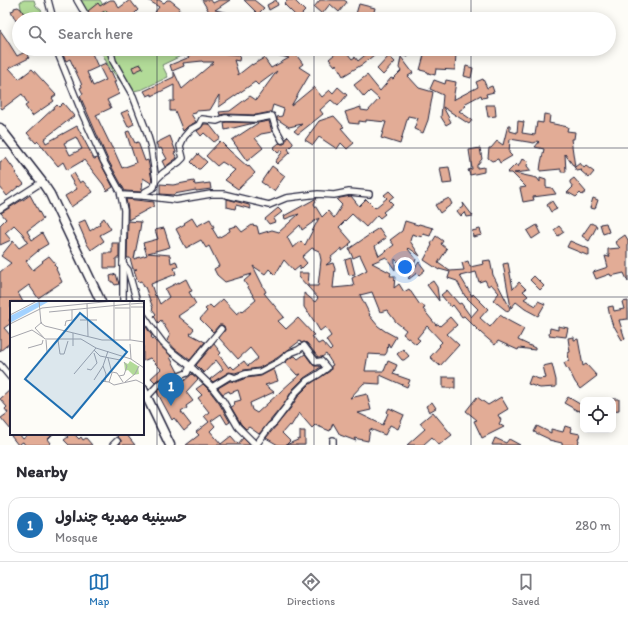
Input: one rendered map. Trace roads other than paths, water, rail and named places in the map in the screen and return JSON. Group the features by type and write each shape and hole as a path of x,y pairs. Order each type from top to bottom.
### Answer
{"main road":[{"path":"0,128 50,194 101,301"},
{"path":"145,393 170,445"}],"street":[{"path":"48,0 51,12"},
{"path":"77,0 84,12"},
{"path":"59,56 104,162 120,191 124,210 123,301"},
{"path":"112,56 113,61 133,96 151,147 156,180 154,187 145,192 144,196"},
{"path":"156,180 179,162 182,158 180,146 184,137 190,130 199,125 202,119 217,121 225,118 256,119 272,116 276,129 282,140"},
{"path":"0,209 42,182"},
{"path":"120,194 176,200 211,194 223,194 269,205 286,198 318,194 334,195 349,192 369,194"},
{"path":"123,264 128,270 137,301"},
{"path":"144,316 163,343 212,387 223,401 238,427 256,445 287,406 296,392 307,381 327,368 321,361 316,362 304,346 260,372 245,374 235,378 230,376 212,387"},
{"path":"145,393 159,384 187,373 190,366 221,329"},
{"path":"0,365 10,377"}],"place":[{"name":"حسینیه مهدیه چنداول","path":"171,406"}]}
